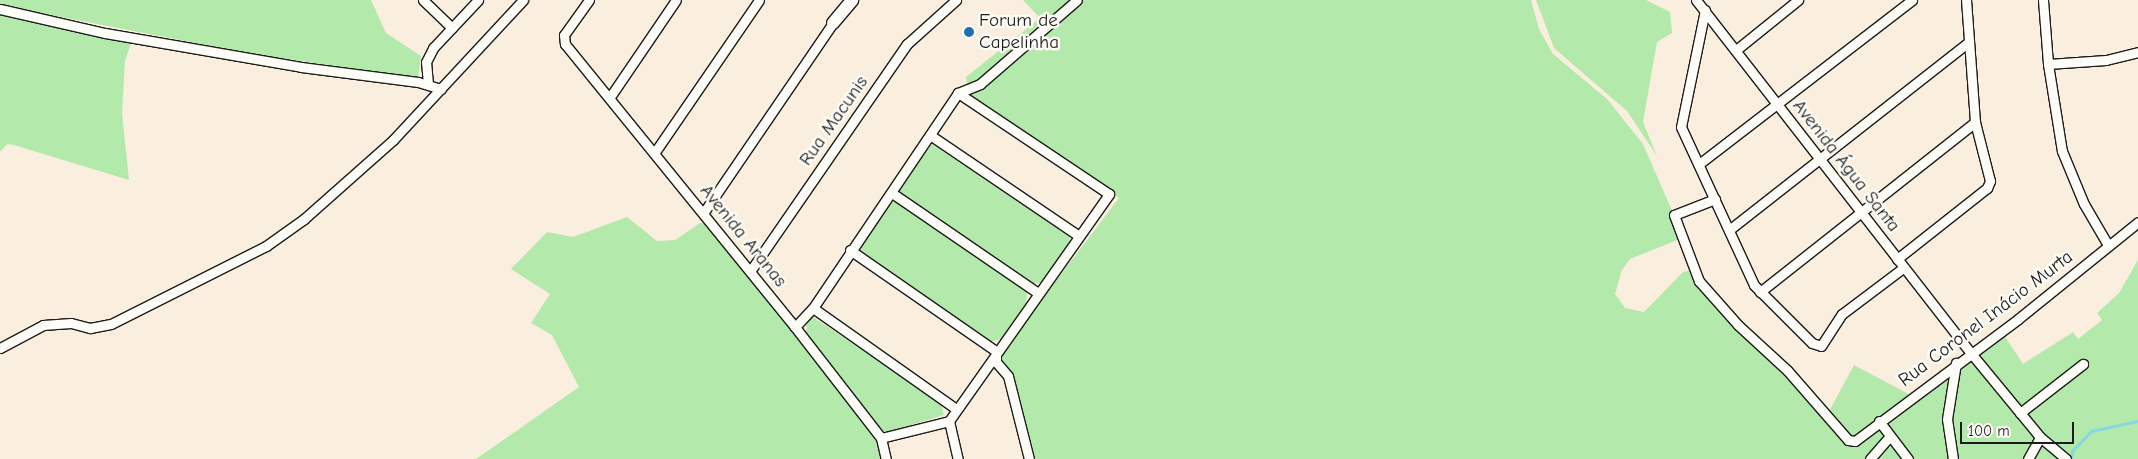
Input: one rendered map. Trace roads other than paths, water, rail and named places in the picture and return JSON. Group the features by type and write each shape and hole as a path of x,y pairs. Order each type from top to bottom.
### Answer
{"street":[{"path":"423,0 452,28"},
{"path":"428,84 426,62 433,48 478,0"},
{"path":"0,348 43,325 71,323 90,328 111,324 261,249 304,218 393,140 522,0"},
{"name":"Avenida Aranas","path":"590,0 563,40 751,270 881,438 886,459"},
{"path":"610,96 676,0"},
{"path":"655,152 759,0"},
{"path":"833,23 843,0"},
{"path":"704,212 833,23 852,0"},
{"name":"Rua Macunis","path":"751,270 907,44 956,0"},
{"path":"795,327 813,308 850,250 892,193 958,93 980,84 1077,0"},
{"name":"Avenida Água Santa","path":"1696,0 1970,352 2040,436 2066,459"},
{"path":"1736,50 1798,0"},
{"path":"1699,164 1912,0"},
{"path":"1897,259 1989,184 1975,122 1966,0"},
{"path":"2043,0 2048,64 2062,151 2084,204 2108,244"},
{"path":"0,9 105,33 301,67 428,84 440,89"},
{"path":"1705,10 1681,121 1682,133 1699,164 1728,230 1760,292 1812,344 1822,346 1842,314 1904,268"},
{"path":"1728,230 1969,42"},
{"path":"2048,64 2106,60 2138,52"},
{"path":"958,93 1109,194 996,351 949,421 958,459"},
{"path":"1760,292 1975,122"},
{"path":"930,136 1079,236"},
{"path":"892,193 1038,293"},
{"name":"Rua Coronel Inácio Murta","path":"1715,199 1674,215 1699,280 1738,325 1787,370 1848,440 1855,441 2138,222"},
{"path":"850,250 996,351"},
{"path":"813,308 956,409"},
{"path":"996,351 996,362 1008,376 1028,459"},
{"path":"1953,459 1947,419 1956,363"},
{"path":"2020,413 2084,364"},
{"path":"881,438 949,421"},
{"path":"1879,421 1908,459"},
{"path":"1870,459 1890,436"},
{"path":"2028,459 2040,436"}],"waterway":[{"path":"2071,459 2072,451 2091,431 2138,421"}],"place":[{"name":"Forum de Capelinha","path":"969,32"}]}
